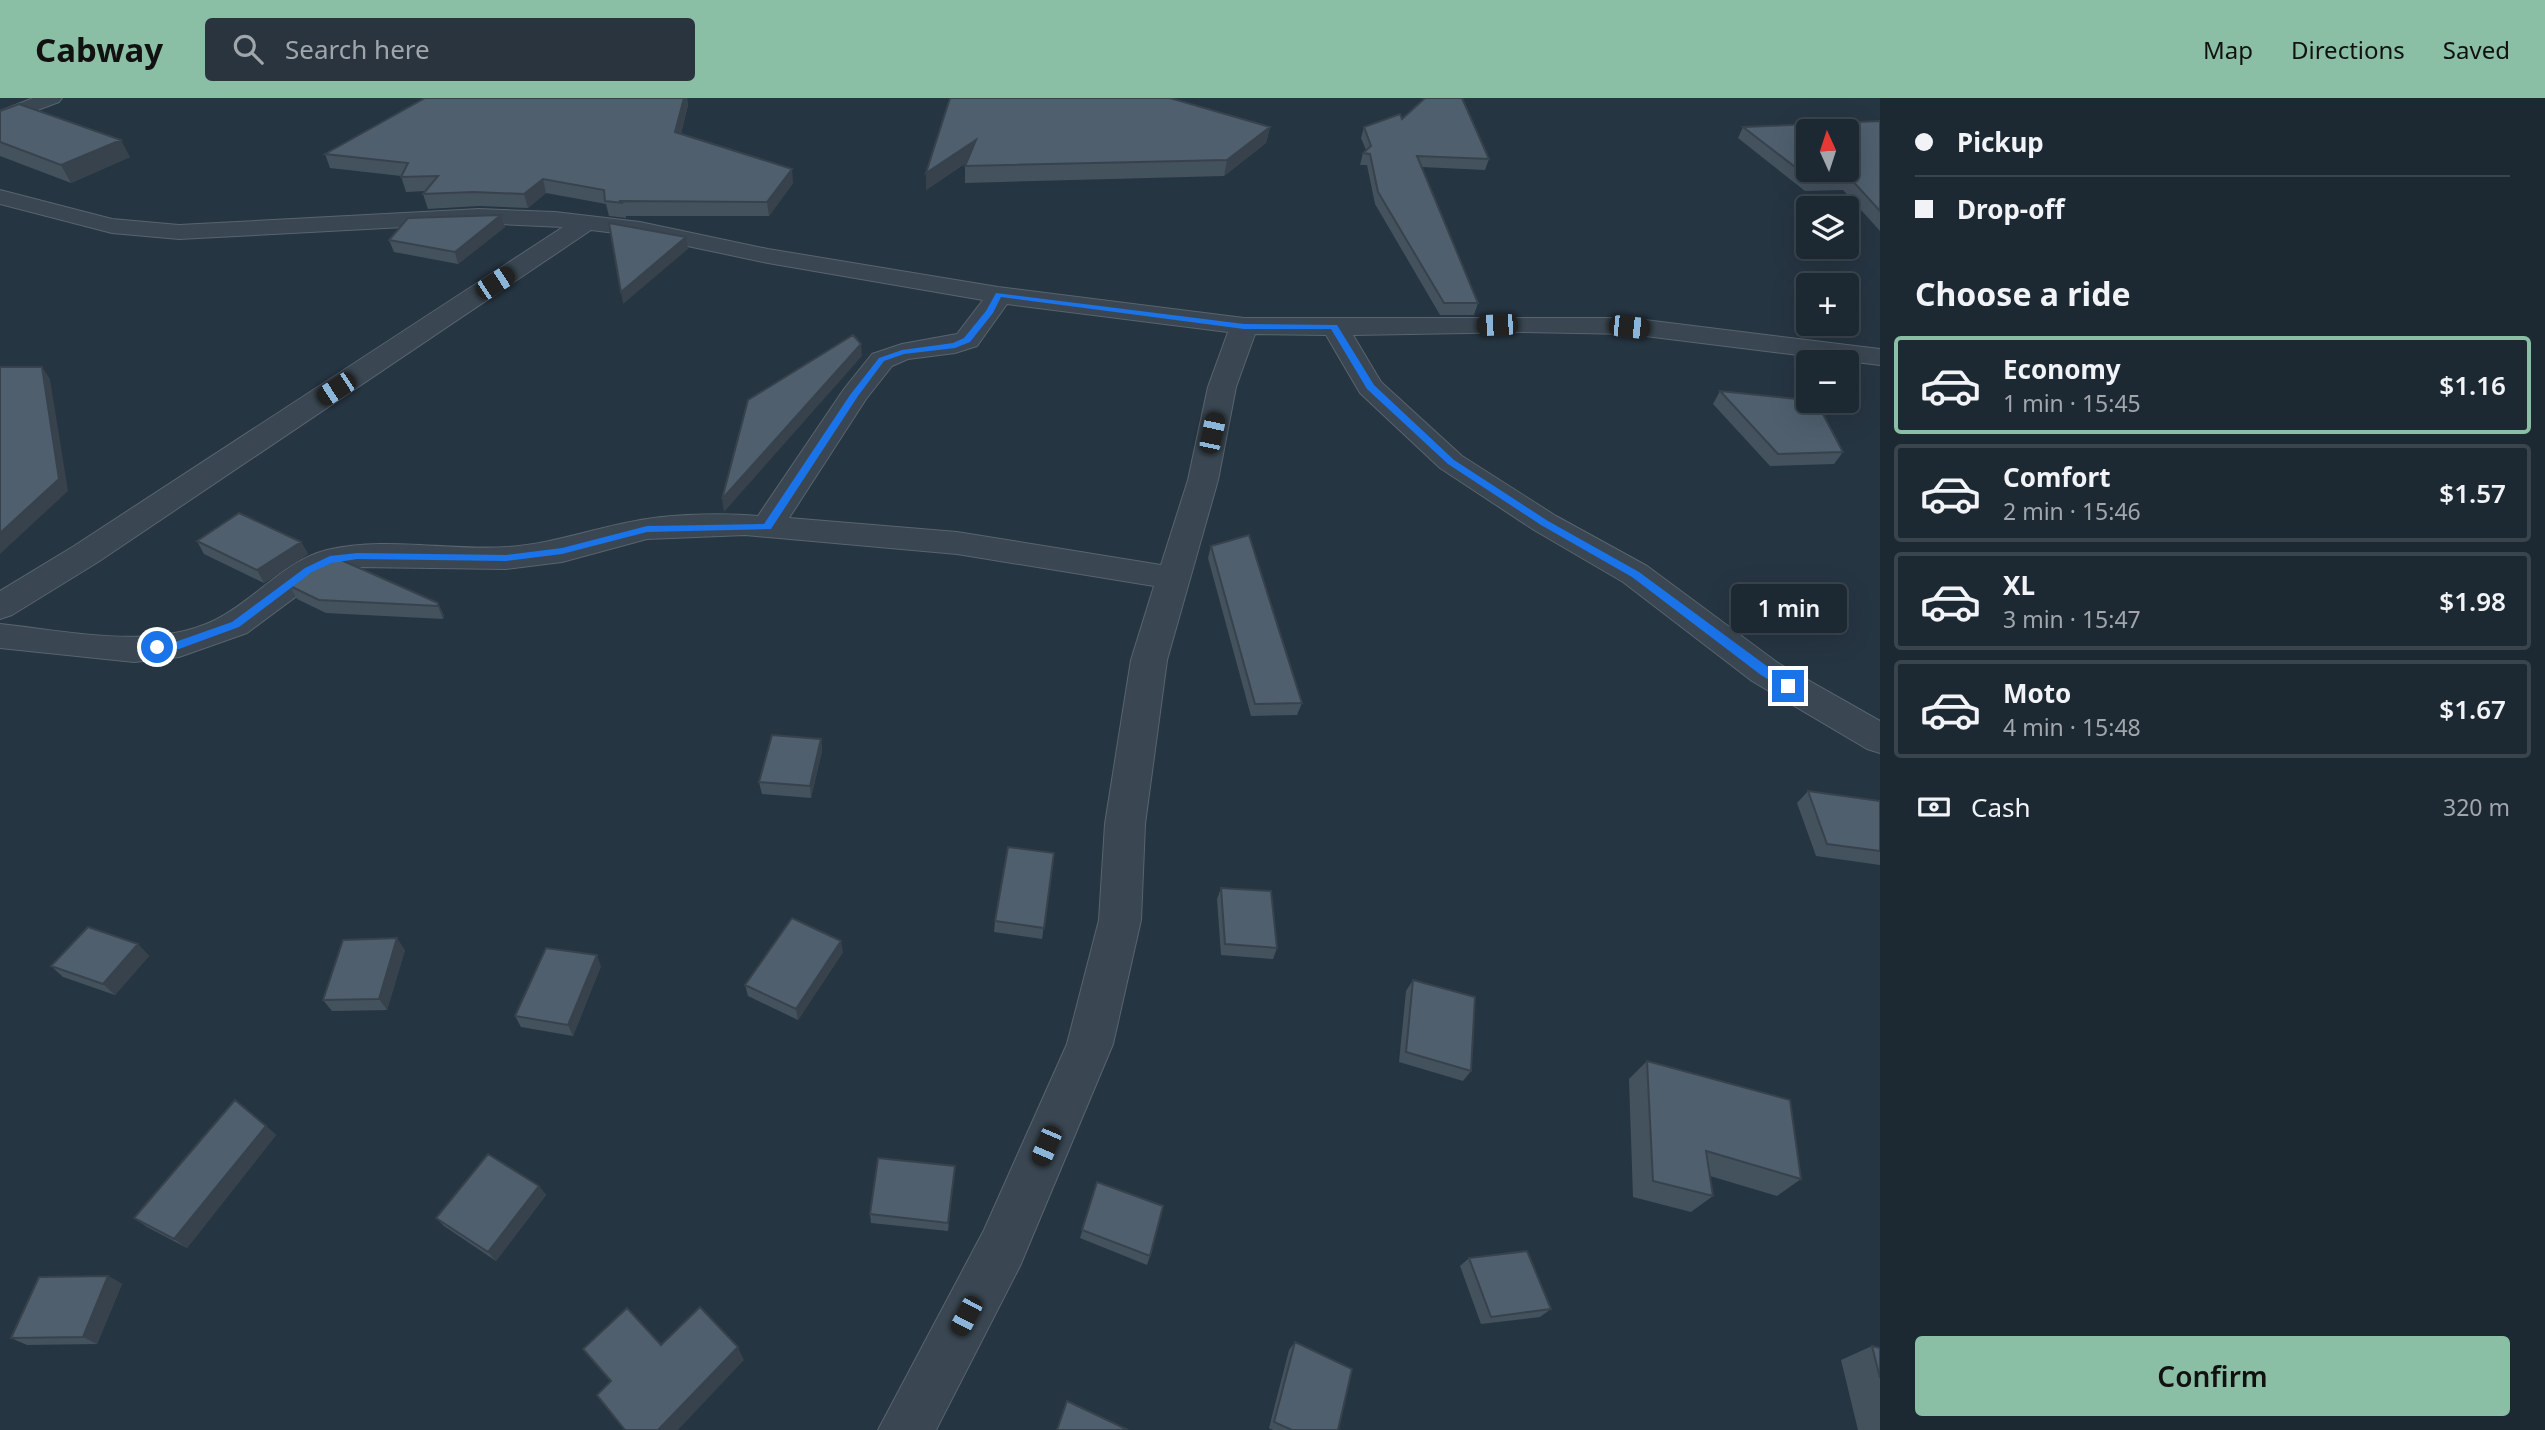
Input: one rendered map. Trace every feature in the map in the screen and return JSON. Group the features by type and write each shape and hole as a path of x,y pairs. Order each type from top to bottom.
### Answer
{"street":[{"path":"0,118 52,98"},
{"path":"0,197 112,226 144,231 191,232 479,216 586,223 640,229 768,256 998,295 1244,326 1396,328 1522,324 1629,327 1767,341 1880,357"},
{"path":"0,607 86,554 586,223"},
{"path":"767,527 854,395 881,360 902,352 955,345 967,340 990,312 998,295"},
{"path":"906,1430 1002,1248 1090,1044 1120,920 1125,824 1149,660 1203,480 1222,387 1244,326"},
{"path":"1334,326 1370,387 1451,462 1545,523 1635,575 1765,672 1880,740"},
{"path":"0,636 134,650 179,645 235,625 309,570 330,560 357,556 506,558 562,551 647,529 767,527 957,542 1173,578"}],"building":[{"path":"425,98 684,98 675,132 792,169 767,202 619,201 623,203 605,201 604,190 543,179 524,194 423,194 438,176 401,177 408,163 325,154"},
{"path":"950,98 1170,98 1270,127 1227,160 965,166 976,140 926,173"},
{"path":"1425,98 1462,98 1489,159 1417,156 1478,303 1444,303 1378,192 1370,154 1363,153 1371,146 1364,127 1400,114 1402,119"},
{"path":"19,104 121,140 61,165 0,142 0,111"},
{"path":"1880,121 1880,211 1854,182 1859,182 1859,122"},
{"path":"1796,125 1796,168 1743,127"},
{"path":"501,215 455,252 389,240 408,218"},
{"path":"609,223 686,237 621,292"},
{"path":"853,335 861,344 722,499 748,400"},
{"path":"0,367 42,367 59,479 0,533"},
{"path":"1720,391 1796,399 1796,413 1822,413 1843,452 1778,454"},
{"path":"239,513 301,542 257,570 197,541"},
{"path":"1249,535 1302,703 1255,704 1211,546"},
{"path":"339,559 438,603 438,606 319,600 290,586 316,568"},
{"path":"772,735 821,739 810,786 759,782"},
{"path":"1808,791 1880,801 1880,851 1827,844"},
{"path":"1008,847 1054,853 1044,928 995,921"},
{"path":"1221,888 1271,891 1277,948 1225,944"},
{"path":"792,918 841,941 796,1009 745,985"},
{"path":"88,927 138,944 103,984 51,966"},
{"path":"397,938 379,999 323,1000 343,940"},
{"path":"546,948 597,955 568,1025 515,1016"},
{"path":"1413,980 1475,997 1471,1071 1406,1052"},
{"path":"1647,1061 1790,1100 1801,1179 1706,1151 1713,1196 1653,1181"},
{"path":"235,1100 266,1126 174,1239 134,1218"},
{"path":"488,1154 539,1186 488,1252 436,1218"},
{"path":"878,1158 955,1166 948,1223 870,1214"},
{"path":"1097,1182 1163,1206 1150,1256 1082,1230"},
{"path":"1527,1251 1551,1309 1491,1317 1469,1258"},
{"path":"108,1276 83,1337 11,1338 39,1277"},
{"path":"700,1307 738,1347 658,1430 625,1430 597,1395 611,1381 583,1349 627,1308 661,1345"},
{"path":"1295,1342 1352,1369 1338,1430 1292,1430 1274,1422"},
{"path":"1872,1346 1880,1348 1880,1378"},
{"path":"1067,1401 1128,1430 1057,1430"}],"route":[{"path":"157,647 179,645 235,625 309,570 330,560 357,556 506,558 562,551 647,529 745,525 767,527 854,395 881,360 902,352 955,345 967,340 990,312 998,295 1244,326 1334,326 1370,387 1451,462 1545,523 1635,575 1765,672 1788,686"}]}
